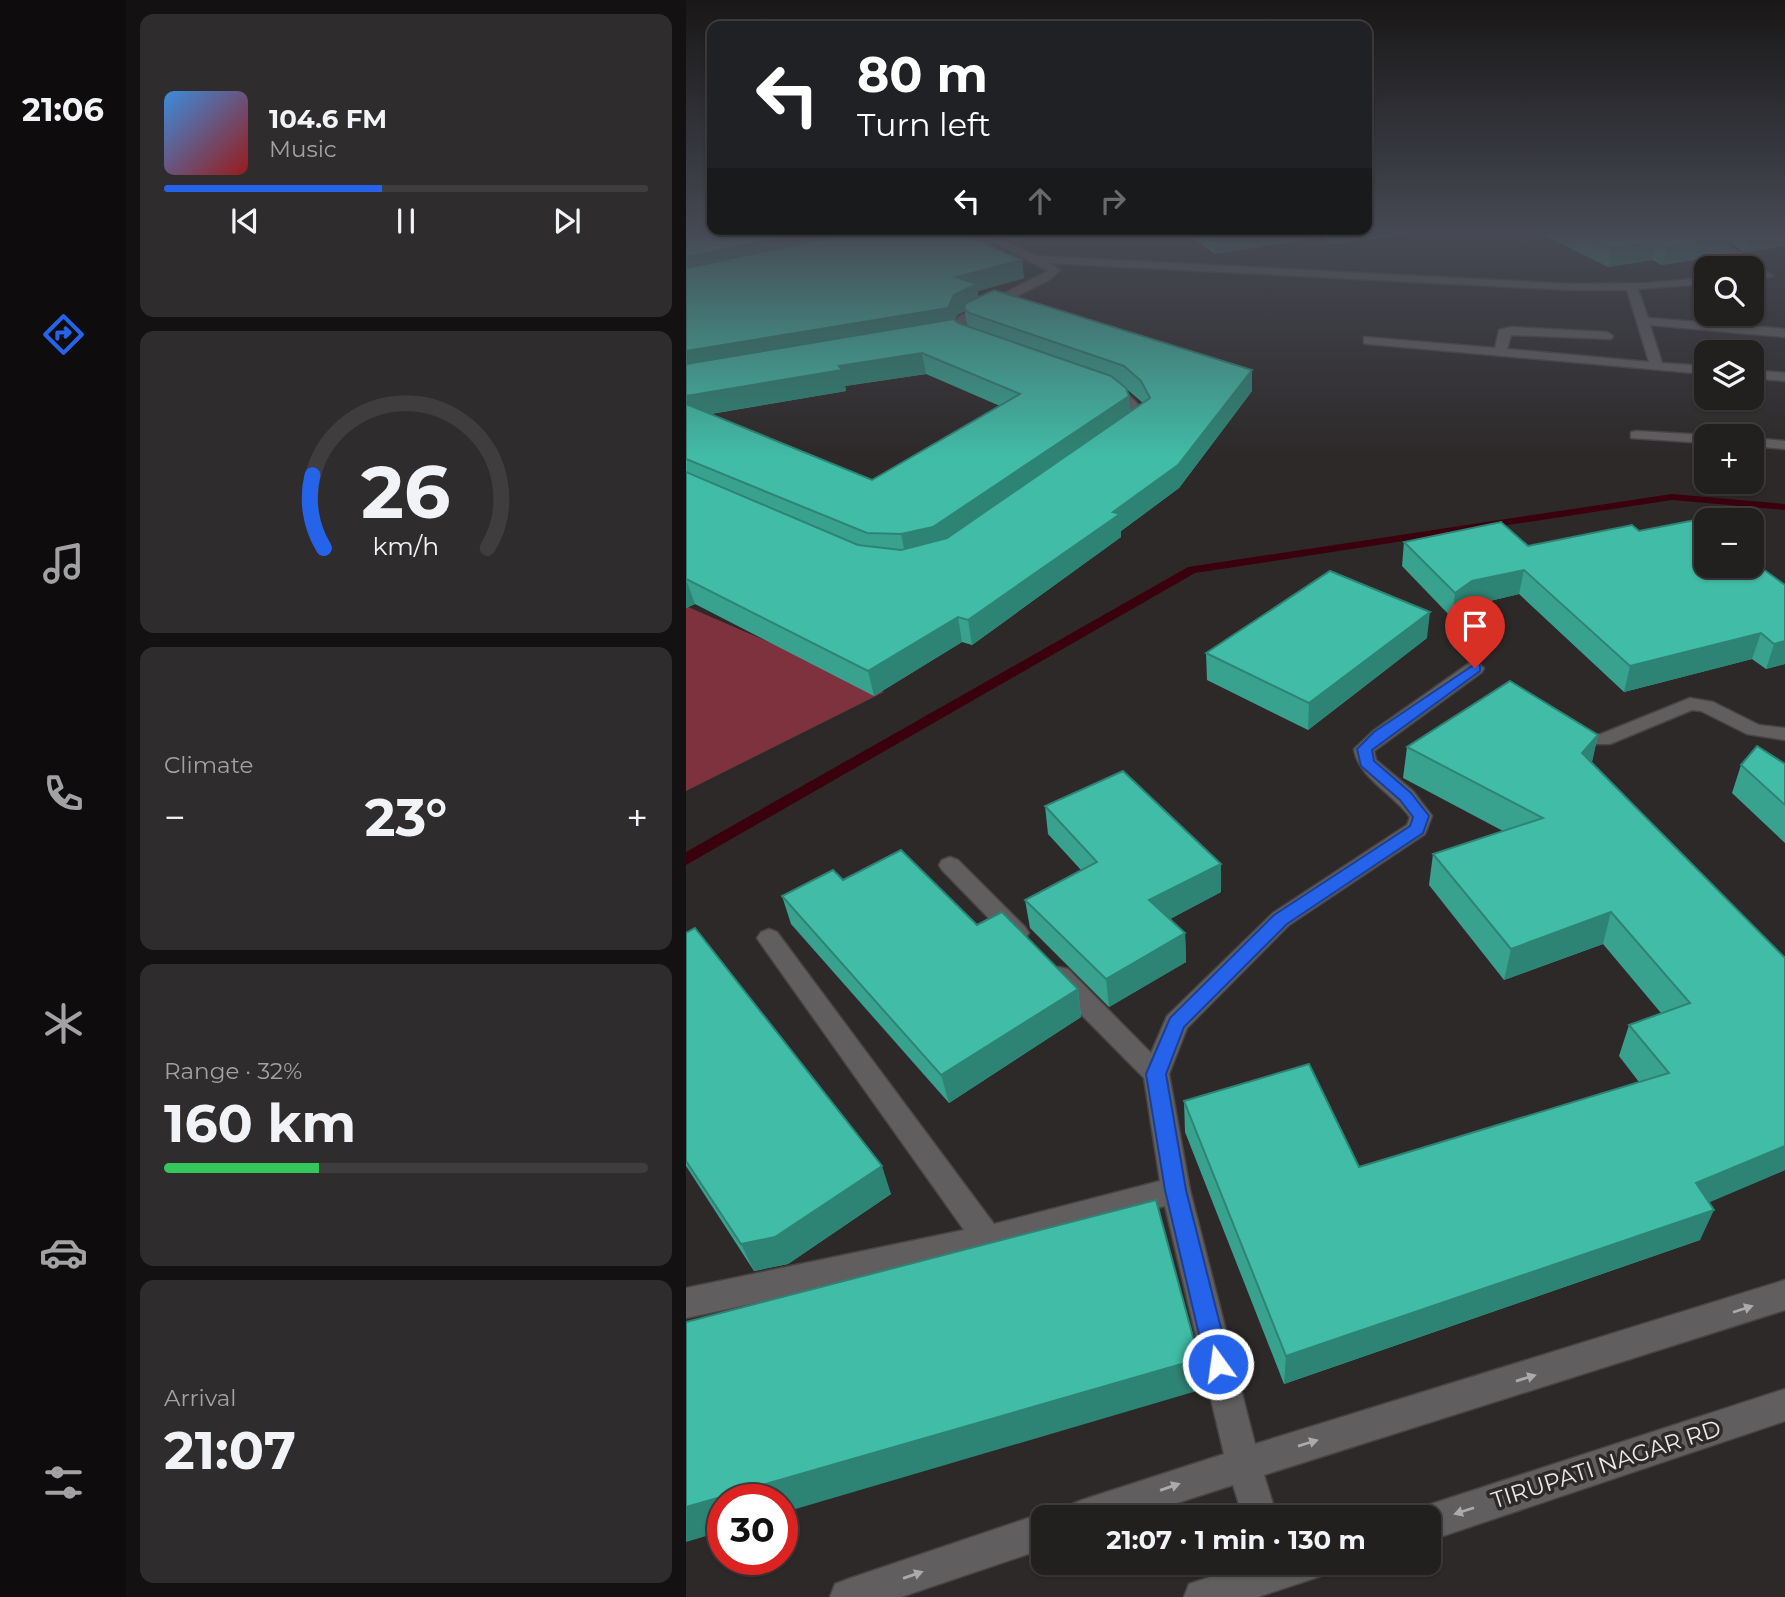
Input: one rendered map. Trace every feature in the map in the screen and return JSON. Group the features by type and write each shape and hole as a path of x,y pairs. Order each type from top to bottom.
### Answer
{"street":[{"path":"985,308 962,319 954,333 988,348"},
{"path":"1638,308 1657,366"},
{"path":"1642,321 1785,333"},
{"path":"1502,352 1503,334 1511,331 1607,336"},
{"path":"1368,340 1694,369"},
{"path":"1764,375 1785,377"},
{"path":"1093,383 1119,392 1135,406 1141,419 1118,436"},
{"path":"1636,435 1694,438"},
{"path":"1764,443 1785,445"},
{"path":"1256,1505 1243,1463 1176,1190 1156,1074 1176,1023 1281,919 1417,829 1421,816 1406,796 1366,762 1364,749 1475,668"},
{"path":"1603,740 1690,704 1706,706 1754,730 1785,734"},
{"path":"950,865 1156,1074"},
{"path":"769,938 989,1239"},
{"path":"686,1303 989,1239 1176,1190"},
{"path":"1118,1505 1243,1463 1601,1356 1785,1295"},
{"name":"TIRUPATI NAGAR RD","path":"1441,1519 1785,1405"},
{"path":"848,1597 1031,1535"},
{"path":"1202,1597 1262,1575"}],"shaded area":[{"path":"686,606 884,692 686,791"}],"building":[{"path":"686,308 948,308 948,308 686,351"},
{"path":"964,308 1051,308 1252,370 1178,465 1113,512 1120,514 968,620 958,617 868,671 686,579 686,472 858,545 901,550 947,538 1150,398 1141,381 1124,366 969,313"},
{"path":"954,319 958,323 1111,376 1126,388 1129,396 933,527 901,534 867,533 686,459 686,404 872,480 1020,394 922,353 839,366 842,370 686,396 686,364"},
{"path":"1694,520 1694,578 1764,578 1764,570 1785,585 1785,641 1774,644 1761,633 1630,666 1524,570 1472,581 1455,593 1404,542 1501,522 1528,546 1632,525 1639,531"},
{"path":"1330,571 1430,612 1309,703 1206,653"},
{"path":"1510,681 1598,735 1582,753 1785,958 1785,1146 1696,1183 1714,1210 1286,1356 1184,1101 1309,1064 1359,1167 1669,1073 1629,1025 1690,1003 1611,912 1511,949 1433,854 1543,818 1407,747"},
{"path":"1757,746 1785,764 1785,805 1741,765"},
{"path":"1123,771 1221,864 1149,900 1185,933 1106,979 1025,900 1097,862 1045,806"},
{"path":"901,850 977,925 1002,912 1078,989 941,1075 782,896 833,870 843,880"},
{"path":"695,928 882,1166 775,1237 741,1244 686,1161 686,933"},
{"path":"1156,1200 1199,1359 766,1484 707,1484 707,1501 686,1507 686,1322"}],"waterway":[{"path":"686,859 1192,570 1672,497 1785,507"}],"route":[{"path":"1218,1364 1176,1190 1156,1074 1176,1023 1281,919 1417,829 1421,816 1406,796 1366,762 1364,749 1475,668"}]}
